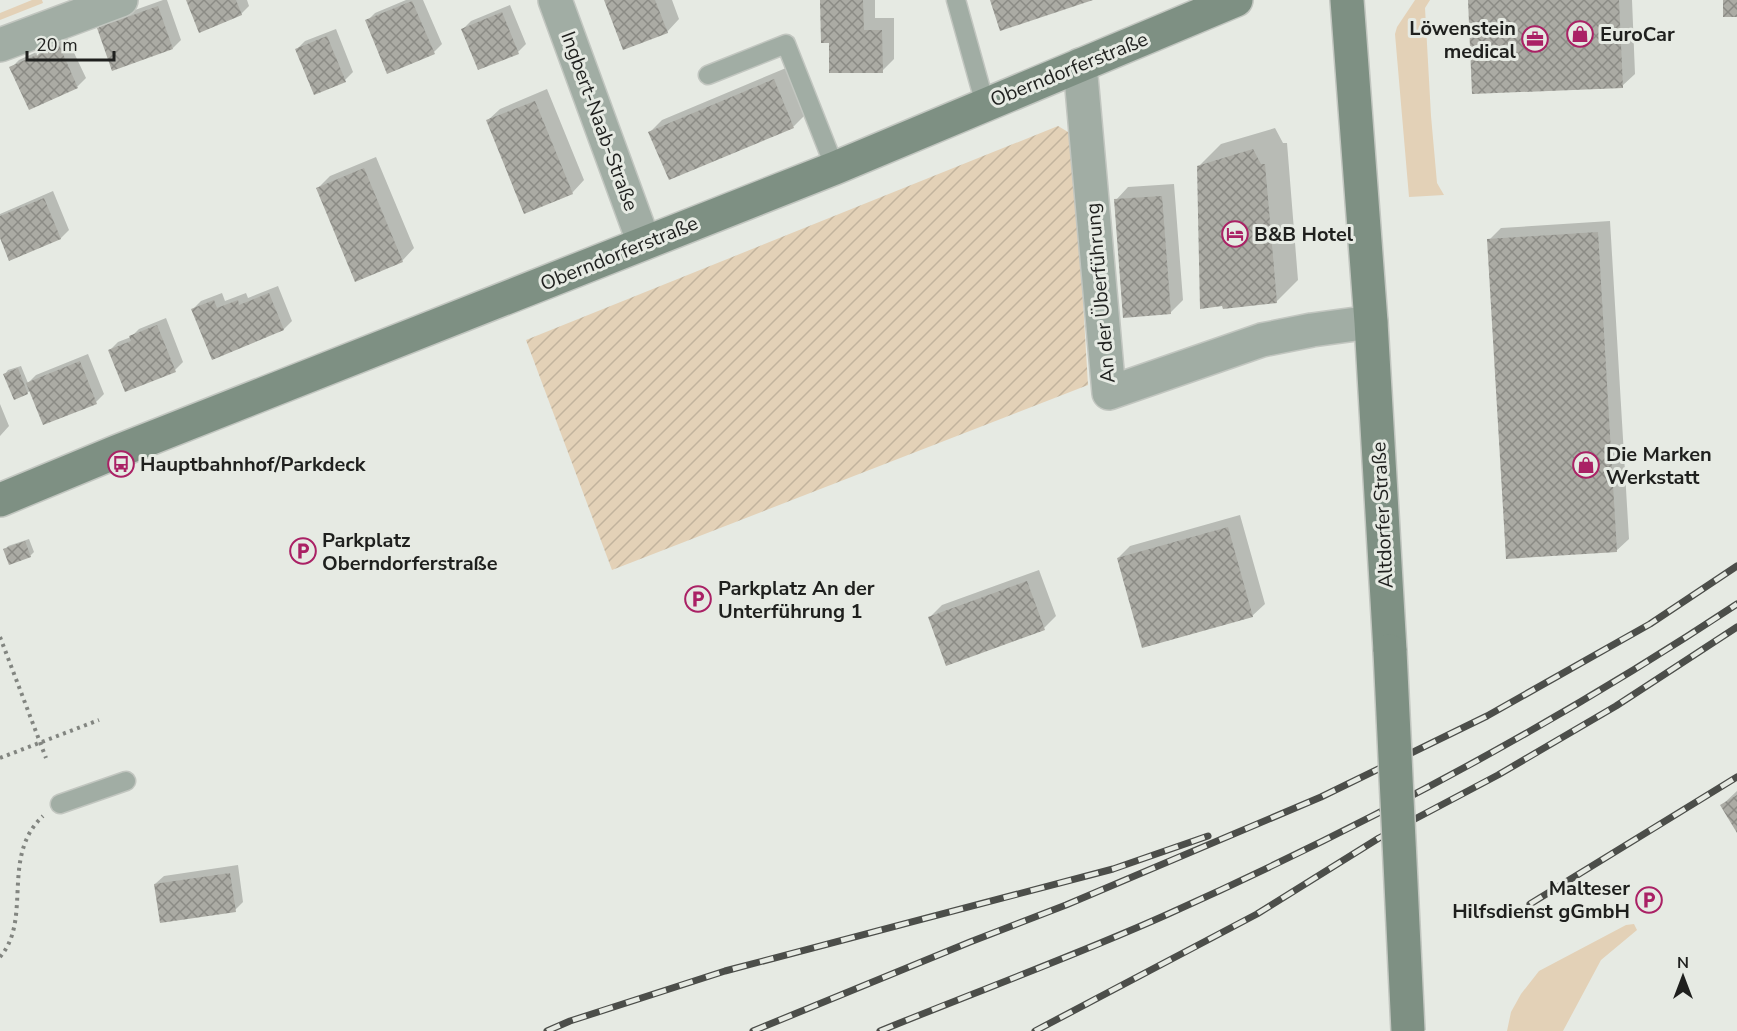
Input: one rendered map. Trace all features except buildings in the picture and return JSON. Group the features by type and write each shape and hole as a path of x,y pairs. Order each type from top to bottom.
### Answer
{"main road":[{"name":"Oberndorferstraße","path":"0,500 835,168 1236,0"},
{"name":"Altdorfer Straße","path":"1347,0 1371,322 1408,1031"}],"street":[{"path":"0,45 121,0"},
{"name":"Ingbert-Naab-Straße","path":"555,0 644,243"},
{"name":"An der Überführung","path":"1080,65 1109,393 1262,340 1371,322"}],"lane":[{"path":"956,0 985,104"},
{"path":"708,75 786,44 835,168"},
{"path":"60,804 126,781"}],"path":[{"path":"0,637 46,758"},
{"path":"0,758 99,720"},
{"path":"20,843 32,823 60,804"},
{"path":"0,957 12,933 11,899"}],"shaded area":[{"path":"32,0 42,0 43,3 0,20 0,13"},
{"path":"1415,0 1430,0 1425,8 1431,116 1437,183 1444,195 1409,197 1395,34 1397,27"},
{"path":"1058,126 1073,135 1088,385 612,570 526,340"},
{"path":"1634,924 1637,930 1601,960 1563,1031 1507,1031 1511,1012 1521,994 1539,971 1626,925"}],"railway":[{"path":"753,1031 1066,905 1321,797 1487,716 1650,624 1737,566"},
{"path":"880,1031 1131,930 1313,846 1529,732 1669,648 1737,604"},
{"path":"1035,1031 1257,914 1379,838 1498,775 1616,706 1737,627"},
{"path":"1530,904 1737,777"},
{"path":"547,1031 570,1021 725,971 1113,869 1208,836"}],"place":[{"name":"EuroCar","path":"1580,34"},
{"name":"Löwenstein medical","path":"1535,39"},
{"name":"B&B Hotel","path":"1235,234"},
{"name":"Hauptbahnhof/Parkdeck","path":"121,464"},
{"name":"Die Marken Werkstatt","path":"1586,465"},
{"name":"Parkplatz Oberndorferstraße","path":"303,551"},
{"name":"Parkplatz An der Unterführung 1","path":"698,599"},
{"name":"Malteser Hilfsdienst gGmbH","path":"1649,900"}]}
